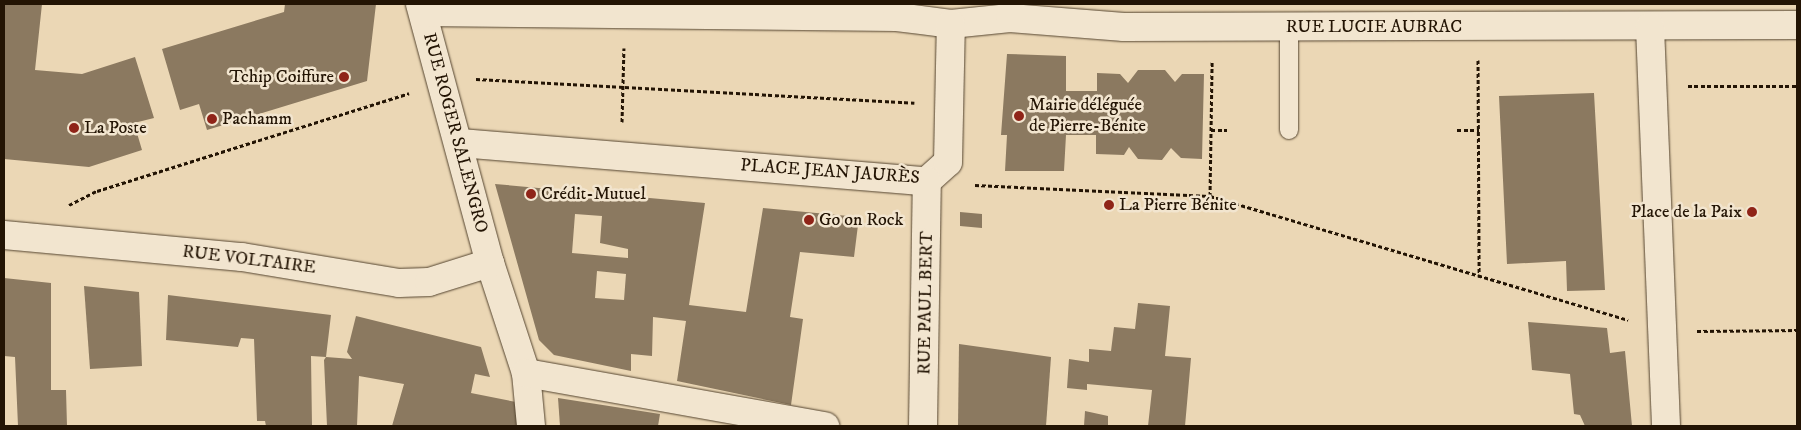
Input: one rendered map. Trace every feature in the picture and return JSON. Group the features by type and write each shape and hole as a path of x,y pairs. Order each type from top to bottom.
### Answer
{"street":[{"path":"421,8 626,15 897,18 951,24"},
{"name":"RUE ROGER SALENGRO","path":"421,8 460,143 490,263 526,373 531,426"},
{"name":"RUE LUCIE AUBRAC","path":"951,24 1010,18 1124,27 1650,27 1700,15 1797,25"},
{"name":"PLACE JEAN JAURÈS","path":"460,143 927,181 948,162 951,24"},
{"path":"1650,27 1666,426"},
{"name":"RUE PAUL BERT","path":"923,426 927,181"},
{"name":"RUE VOLTAIRE","path":"4,235 242,257 399,283 429,282 490,263"},
{"path":"526,373 825,426"}],"lane":[{"path":"1289,130 1290,27"}],"path":[{"path":"620,155 626,15"},
{"path":"1210,196 1213,27"},
{"path":"1478,27 1479,277"},
{"path":"44,239 73,202 97,191 458,78 623,90 949,105"},
{"path":"1653,86 1797,86"},
{"path":"1211,130 1227,130"},
{"path":"1457,130 1478,130"},
{"path":"972,184 1210,196 1663,331 1797,330"}],"building":[{"path":"4,4 42,4 35,70 82,74 135,57 154,118 134,123 142,150 89,167 4,159"},
{"path":"285,4 376,4 367,81 207,130 199,104 180,110 162,49 284,12"},
{"path":"1007,54 1066,56 1066,91 1097,91 1097,73 1120,74 1128,83 1138,70 1165,70 1175,82 1182,74 1204,74 1202,159 1181,158 1171,148 1162,160 1138,159 1129,147 1124,155 1096,154 1096,135 1066,135 1064,171 1005,171 1007,135 1001,135"},
{"path":"1594,93 1605,290 1567,291 1566,261 1507,264 1499,96"},
{"path":"495,184 705,203 689,305 746,312 763,208 859,217 854,257 800,252 790,317 803,319 791,405 677,381 686,321 653,317 652,356 631,354 631,371 554,355 539,340","holes":["575,214 602,216 600,243 628,249 628,258 572,253","597,271 626,274 624,300 595,298"]},
{"path":"960,212 982,214 982,228 960,226"},
{"path":"4,278 51,283 51,390 66,390 67,426 18,426 15,357 4,356"},
{"path":"84,286 139,292 142,366 90,369"},
{"path":"168,295 331,315 326,357 311,356 312,426 266,426 265,421 257,421 254,339 241,338 238,347 166,340"},
{"path":"1138,303 1170,306 1165,356 1191,358 1185,426 1148,426 1152,390 1087,384 1087,390 1067,388 1069,359 1089,362 1089,349 1111,351 1114,327 1135,329"},
{"path":"356,316 481,347 490,377 475,374 471,393 516,402 518,426 392,426 404,384 359,376 357,426 327,426 324,360 326,357 352,359 347,352"},
{"path":"1528,322 1607,328 1610,353 1625,351 1632,426 1585,426 1580,415 1574,414 1570,374 1532,370"},
{"path":"959,344 1051,357 1046,426 958,426"},
{"path":"558,398 660,414 658,426 560,426"},
{"path":"1085,411 1108,416 1108,426 1084,426"}],"place":[{"name":"Tchip Coiffure","path":"344,77"},
{"name":"Mairie déléguée de Pierre-Bénite","path":"1019,116"},
{"name":"Pachamm","path":"212,119"},
{"name":"La Poste","path":"74,128"},
{"name":"Crédit-Mutuel","path":"531,194"},
{"name":"La Pierre Bénite","path":"1109,205"},
{"name":"Place de la Paix","path":"1752,212"},
{"name":"Go on Rock","path":"809,220"}]}
